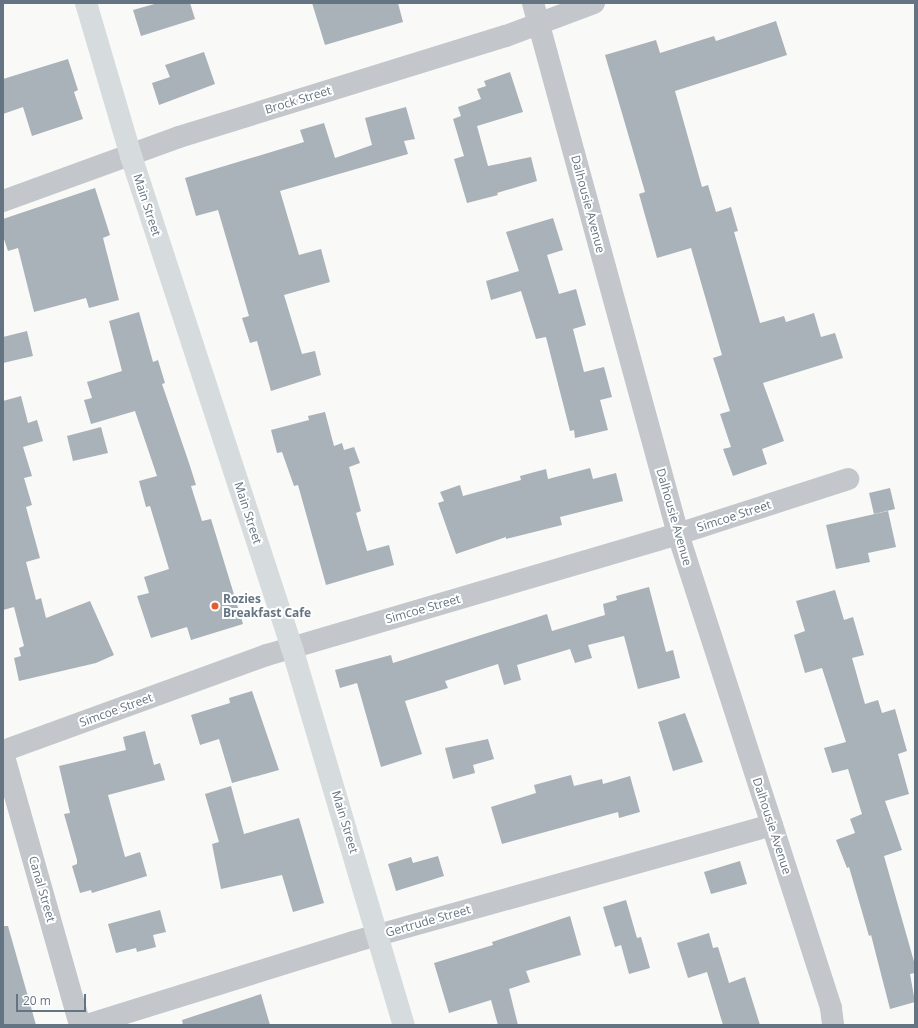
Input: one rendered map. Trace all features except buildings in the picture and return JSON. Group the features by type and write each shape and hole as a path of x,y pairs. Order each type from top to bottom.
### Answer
{"main road":[{"name":"Main Street","path":"86,3 131,156 292,648 404,1025"}],"street":[{"name":"Brock Street","path":"3,201 131,156 179,137 506,36 536,12 594,3"},
{"name":"Dalhousie Avenue","path":"536,12 678,534 831,1008 833,1025"},
{"name":"Simcoe Street","path":"3,752 292,648 678,534 848,479"},
{"name":"Canal Street","path":"3,752 80,1025"},
{"name":"Gertrude Street","path":"87,1025 378,935 772,825"}],"place":[{"name":"Rozies Breakfast Cafe","path":"215,606"}]}
